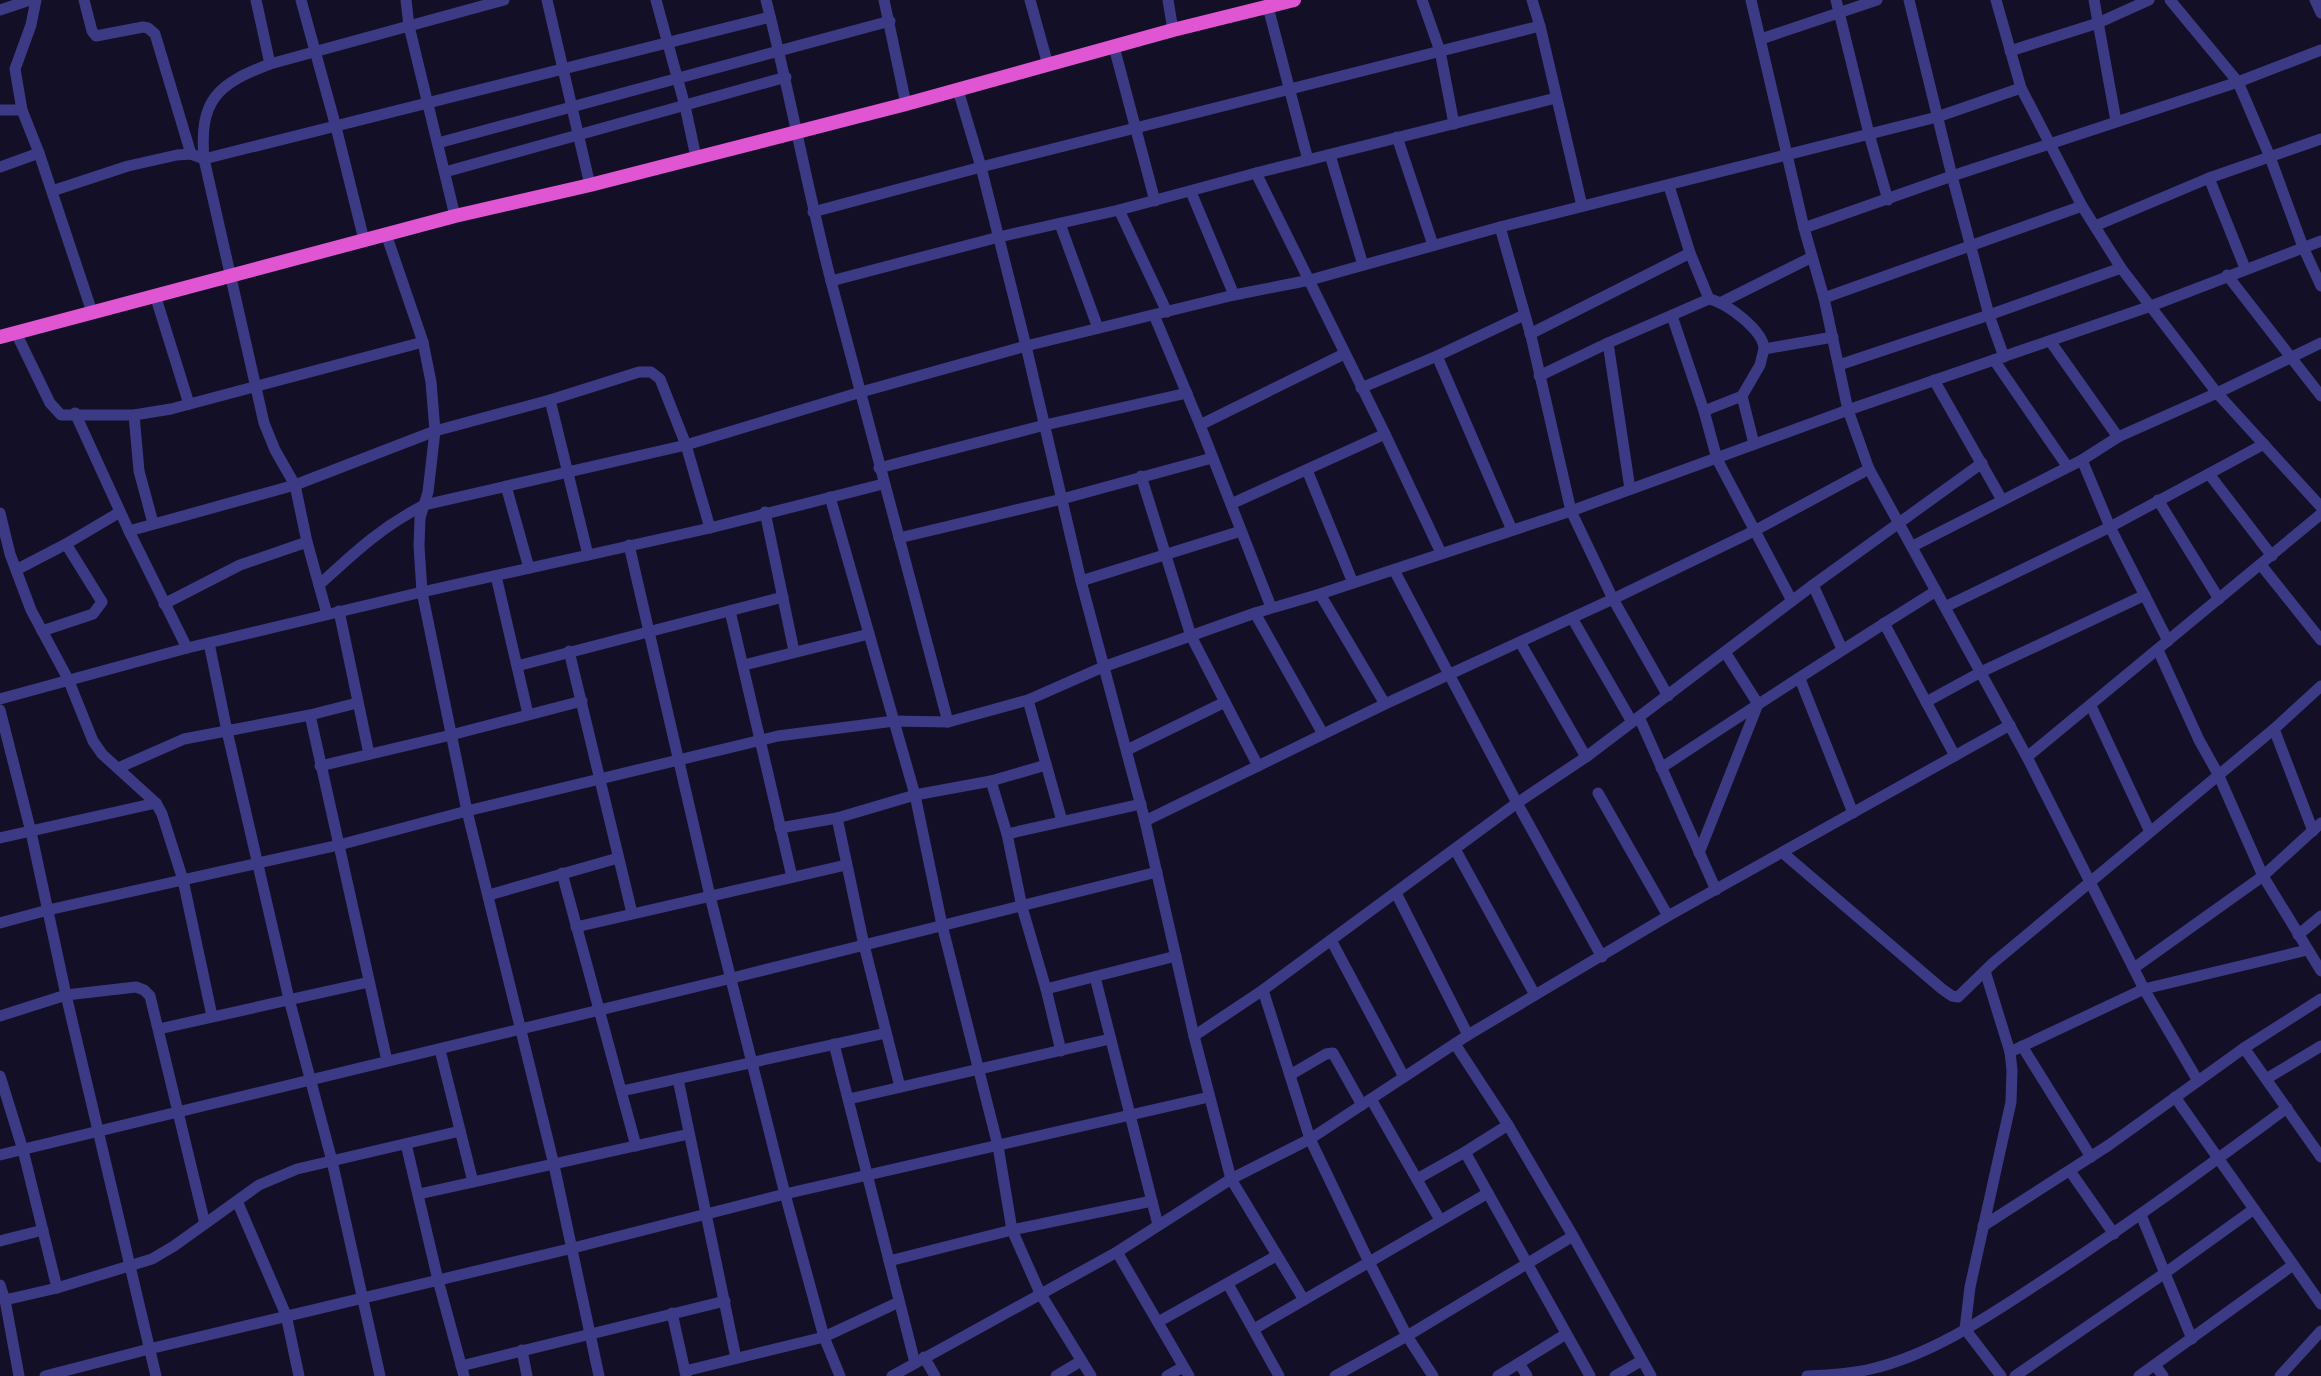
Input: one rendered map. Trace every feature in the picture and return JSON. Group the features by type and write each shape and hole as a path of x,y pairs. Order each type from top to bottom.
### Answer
{"highway":[{"path":"0,337 455,216 590,185 906,104 1173,30 1294,0"}],"street":[{"path":"0,10 30,0"},
{"path":"36,0 31,25 15,69 22,110 52,191 92,312"},
{"path":"84,0 92,30 96,36 143,28 148,28 154,34 191,154"},
{"path":"256,0 270,64"},
{"path":"301,0 336,127 364,240"},
{"path":"406,0 409,26 455,216"},
{"path":"327,614 307,542 295,485 274,450 264,423 229,276 204,159 202,136 206,112 222,88 239,76 270,64 504,0"},
{"path":"547,0 590,185"},
{"path":"656,0 666,43 685,106 696,157"},
{"path":"766,0 786,77 796,132 831,281 861,392 883,484 948,722"},
{"path":"884,0 890,21 906,104"},
{"path":"1030,0 1048,65"},
{"path":"1168,0 1173,30"},
{"path":"1422,0 1440,51 1454,124"},
{"path":"1532,0 1540,26 1582,206"},
{"path":"1751,0 1804,228 1824,298 1848,410 1869,469 2010,724 2144,990 2198,1081"},
{"path":"1836,0 1869,134 1888,200"},
{"path":"1761,39 1877,0"},
{"path":"1909,0 1937,118 1999,358 2067,466"},
{"path":"1996,0 2021,88 2082,206 2121,268 2217,393 2321,507"},
{"path":"2094,0 2116,121"},
{"path":"2010,51 2098,23 2150,0"},
{"path":"2170,0 2238,82 2270,156 2303,247 2321,286"},
{"path":"2315,0 2321,13"},
{"path":"1268,7 1308,160"},
{"path":"52,191 128,166 177,155 191,154 204,159 770,17"},
{"path":"438,143 890,21"},
{"path":"814,212 981,167 1290,91 1540,26"},
{"path":"1114,47 1154,201"},
{"path":"1804,228 1952,176 2238,82 2321,50"},
{"path":"445,172 786,77"},
{"path":"319,585 366,541 394,520 424,505 686,445 861,392 1026,346 1234,295 1310,280 1500,227 1937,118 2021,88"},
{"path":"958,90 981,167 1026,346 1081,581 1141,804 1194,1036 1231,1179 1304,1300"},
{"path":"831,281 998,237 1191,192 1256,173 1556,98"},
{"path":"0,110 22,110"},
{"path":"1397,137 1433,245"},
{"path":"2095,226 2209,178 2321,139"},
{"path":"0,167 39,154"},
{"path":"1330,156 1363,265"},
{"path":"1256,173 1385,434 1441,553"},
{"path":"2209,178 2245,268"},
{"path":"1669,186 1690,253 1709,299"},
{"path":"1191,192 1234,295"},
{"path":"1824,298 2082,206"},
{"path":"1119,210 1167,312"},
{"path":"1060,224 1098,328"},
{"path":"1500,227 1530,334 1571,511 1613,599 1668,696"},
{"path":"386,234 424,342 432,382 435,431 428,492 420,518 419,546 422,592 468,811 554,1165 599,1376"},
{"path":"0,923 48,910 340,846 468,811 679,762 778,736 894,721 948,722 1028,700 1103,667 1255,613 1353,584 1571,511 1848,410 2151,306 2245,268 2321,241"},
{"path":"1530,334 1690,253"},
{"path":"1722,302 1812,257"},
{"path":"1839,365 1989,315 2121,268"},
{"path":"2227,275 2321,396"},
{"path":"155,295 189,404"},
{"path":"1539,376 1608,343 1709,299 1722,302 1760,336 1764,343 1764,350 1760,365 1742,396 1704,411"},
{"path":"1154,315 1200,425 1271,608"},
{"path":"1361,388 1437,356 1524,315"},
{"path":"1672,316 1704,411 1717,459 1792,601"},
{"path":"16,332 53,408 61,415 134,415 189,404 255,385 424,342"},
{"path":"1764,350 1832,337"},
{"path":"2050,342 2118,437"},
{"path":"1912,546 2082,460 2118,437 2217,393 2321,342"},
{"path":"1608,343 1630,488"},
{"path":"1200,425 1344,354"},
{"path":"1437,356 1512,530"},
{"path":"128,531 295,485 435,431 550,400 639,372 651,372 660,380 686,445 710,528"},
{"path":"1934,380 2002,500"},
{"path":"880,468 1045,425 1187,393"},
{"path":"1742,396 1754,444"},
{"path":"550,400 588,554"},
{"path":"75,414 128,531 187,648"},
{"path":"134,415 139,471 153,523"},
{"path":"1231,504 1385,434"},
{"path":"1945,607 2110,527 2264,444"},
{"path":"899,538 1062,499 1212,458"},
{"path":"2082,460 2110,527 2168,641"},
{"path":"1194,1036 1263,990 1516,803 1586,757 1813,585 1982,463"},
{"path":"1145,821 1386,704 1613,599 1754,531 1869,469"},
{"path":"1308,470 1353,584"},
{"path":"2209,474 2272,556"},
{"path":"1141,476 1191,636 1258,766"},
{"path":"0,699 187,648 339,611 710,528 765,512 883,484"},
{"path":"506,486 529,568"},
{"path":"830,497 915,795 942,925 998,1146 1012,1230 1040,1293 1091,1376"},
{"path":"2158,500 2218,599"},
{"path":"16,570 66,544 120,512"},
{"path":"765,512 794,651"},
{"path":"0,513 10,554 32,610 68,679 93,741 102,754 156,803 162,814 183,880 212,1016"},
{"path":"2027,758 2321,514"},
{"path":"1081,581 1241,531"},
{"path":"164,604 240,565 307,542"},
{"path":"42,631 93,614 102,602 66,544"},
{"path":"629,545 651,631 710,896 732,978 751,1062 824,1337 840,1376"},
{"path":"2261,564 2321,640"},
{"path":"1394,570 1516,803 1602,957"},
{"path":"496,576 528,714"},
{"path":"1813,585 1842,649"},
{"path":"1661,768 1758,704 1800,679 1842,649 1936,591"},
{"path":"1320,594 1386,704"},
{"path":"1926,702 1982,672 2145,595"},
{"path":"517,666 783,597"},
{"path":"339,611 369,754"},
{"path":"730,611 792,877"},
{"path":"1255,613 1323,734"},
{"path":"1572,618 1636,720 1661,768 1716,890"},
{"path":"1884,623 1954,756"},
{"path":"744,665 794,651 869,634"},
{"path":"1520,642 1586,757"},
{"path":"209,643 227,731 289,999 332,1161 380,1376"},
{"path":"2158,650 2199,740 2218,774 2263,876 2321,971"},
{"path":"569,651 602,779 618,858 632,913"},
{"path":"1725,652 1758,704"},
{"path":"1800,679 1853,813"},
{"path":"1783,853 1952,996 1962,994 1986,971 2090,882 2274,729 2321,686"},
{"path":"1028,700 1062,821"},
{"path":"320,766 582,701"},
{"path":"1127,750 1225,702"},
{"path":"118,768 184,739 310,715 357,703"},
{"path":"1700,853 1758,704"},
{"path":"2091,706 2150,832"},
{"path":"0,710 31,832 66,995 156,1376"},
{"path":"310,715 387,1061"},
{"path":"892,1376 1117,1252 1231,1179 1310,1139 1468,1035 1668,916 2010,724"},
{"path":"2134,968 2263,876 2317,827 2274,729"},
{"path":"780,828 838,818 915,795 991,781 1046,765"},
{"path":"991,781 1007,834 1022,907 1046,989 1061,1051"},
{"path":"1598,793 1668,916"},
{"path":"0,838 156,803"},
{"path":"1007,834 1141,804"},
{"path":"838,818 846,865 864,945 900,1087"},
{"path":"1454,849 1535,994"},
{"path":"489,895 618,858"},
{"path":"576,927 846,865"},
{"path":"0,1156 179,1111 600,1011 1156,872"},
{"path":"562,873 636,1146"},
{"path":"1396,893 1468,1035"},
{"path":"2298,935 2321,916"},
{"path":"1331,940 1404,1077"},
{"path":"2010,1052 2144,990 2307,950"},
{"path":"1046,989 1176,956"},
{"path":"1986,971 2010,1052 2012,1070 2011,1102 1970,1287 1965,1329 2001,1376"},
{"path":"1095,977 1158,1225"},
{"path":"159,1029 369,982"},
{"path":"0,1016 66,995 136,987 144,990 150,996 205,1224"},
{"path":"1263,990 1310,1139 1407,1336 1433,1376"},
{"path":"1983,1226 2070,1171 2244,1048 2321,999"},
{"path":"622,1092 886,1033"},
{"path":"848,1099 1110,1039"},
{"path":"834,1044 899,1302 919,1360 936,1376"},
{"path":"1455,1044 1508,1125 1573,1236 1650,1376"},
{"path":"2022,1046 2090,1157"},
{"path":"2244,1048 2321,1157"},
{"path":"2266,1079 2320,1048"},
{"path":"440,1050 473,1182"},
{"path":"1290,1075 1326,1054 1333,1053 1417,1179 1440,1220"},
{"path":"0,1076 23,1150 57,1288"},
{"path":"678,1079 736,1358"},
{"path":"45,1376 148,1348 573,1248 785,1194 1210,1097"},
{"path":"2175,1097 2321,1304"},
{"path":"1807,1376 1849,1375 1899,1360 1965,1329 2114,1234 2287,1108"},
{"path":"1417,1179 1508,1125"},
{"path":"5,1300 57,1288 130,1266 164,1252 259,1185 281,1175 460,1131"},
{"path":"419,1194 689,1134"},
{"path":"406,1144 438,1280 463,1371 522,1350 725,1300"},
{"path":"1465,1152 1590,1376"},
{"path":"2070,1171 2114,1234"},
{"path":"1254,1329 1488,1193"},
{"path":"237,1201 286,1315 299,1376"},
{"path":"889,1261 1012,1230 1152,1201"},
{"path":"2015,1376 2166,1273 2254,1209"},
{"path":"2140,1215 2166,1273 2192,1339"},
{"path":"0,1241 43,1230"},
{"path":"1335,1376 1407,1336 1573,1236"},
{"path":"1117,1252 1186,1371 1167,1376"},
{"path":"1158,1322 1276,1256"},
{"path":"2139,1376 2293,1265"},
{"path":"1228,1284 1279,1376"},
{"path":"0,1285 5,1300 19,1376"},
{"path":"672,1313 686,1374 736,1358 824,1337 899,1302"},
{"path":"2280,1376 2321,1331"},
{"path":"1498,1376 1566,1334"},
{"path":"522,1350 528,1376"},
{"path":"1056,1376 1081,1361"},
{"path":"1615,1376 1642,1361"},
{"path":"1519,1363 1527,1376"},
{"path":"2155,1365 2163,1376"}]}
